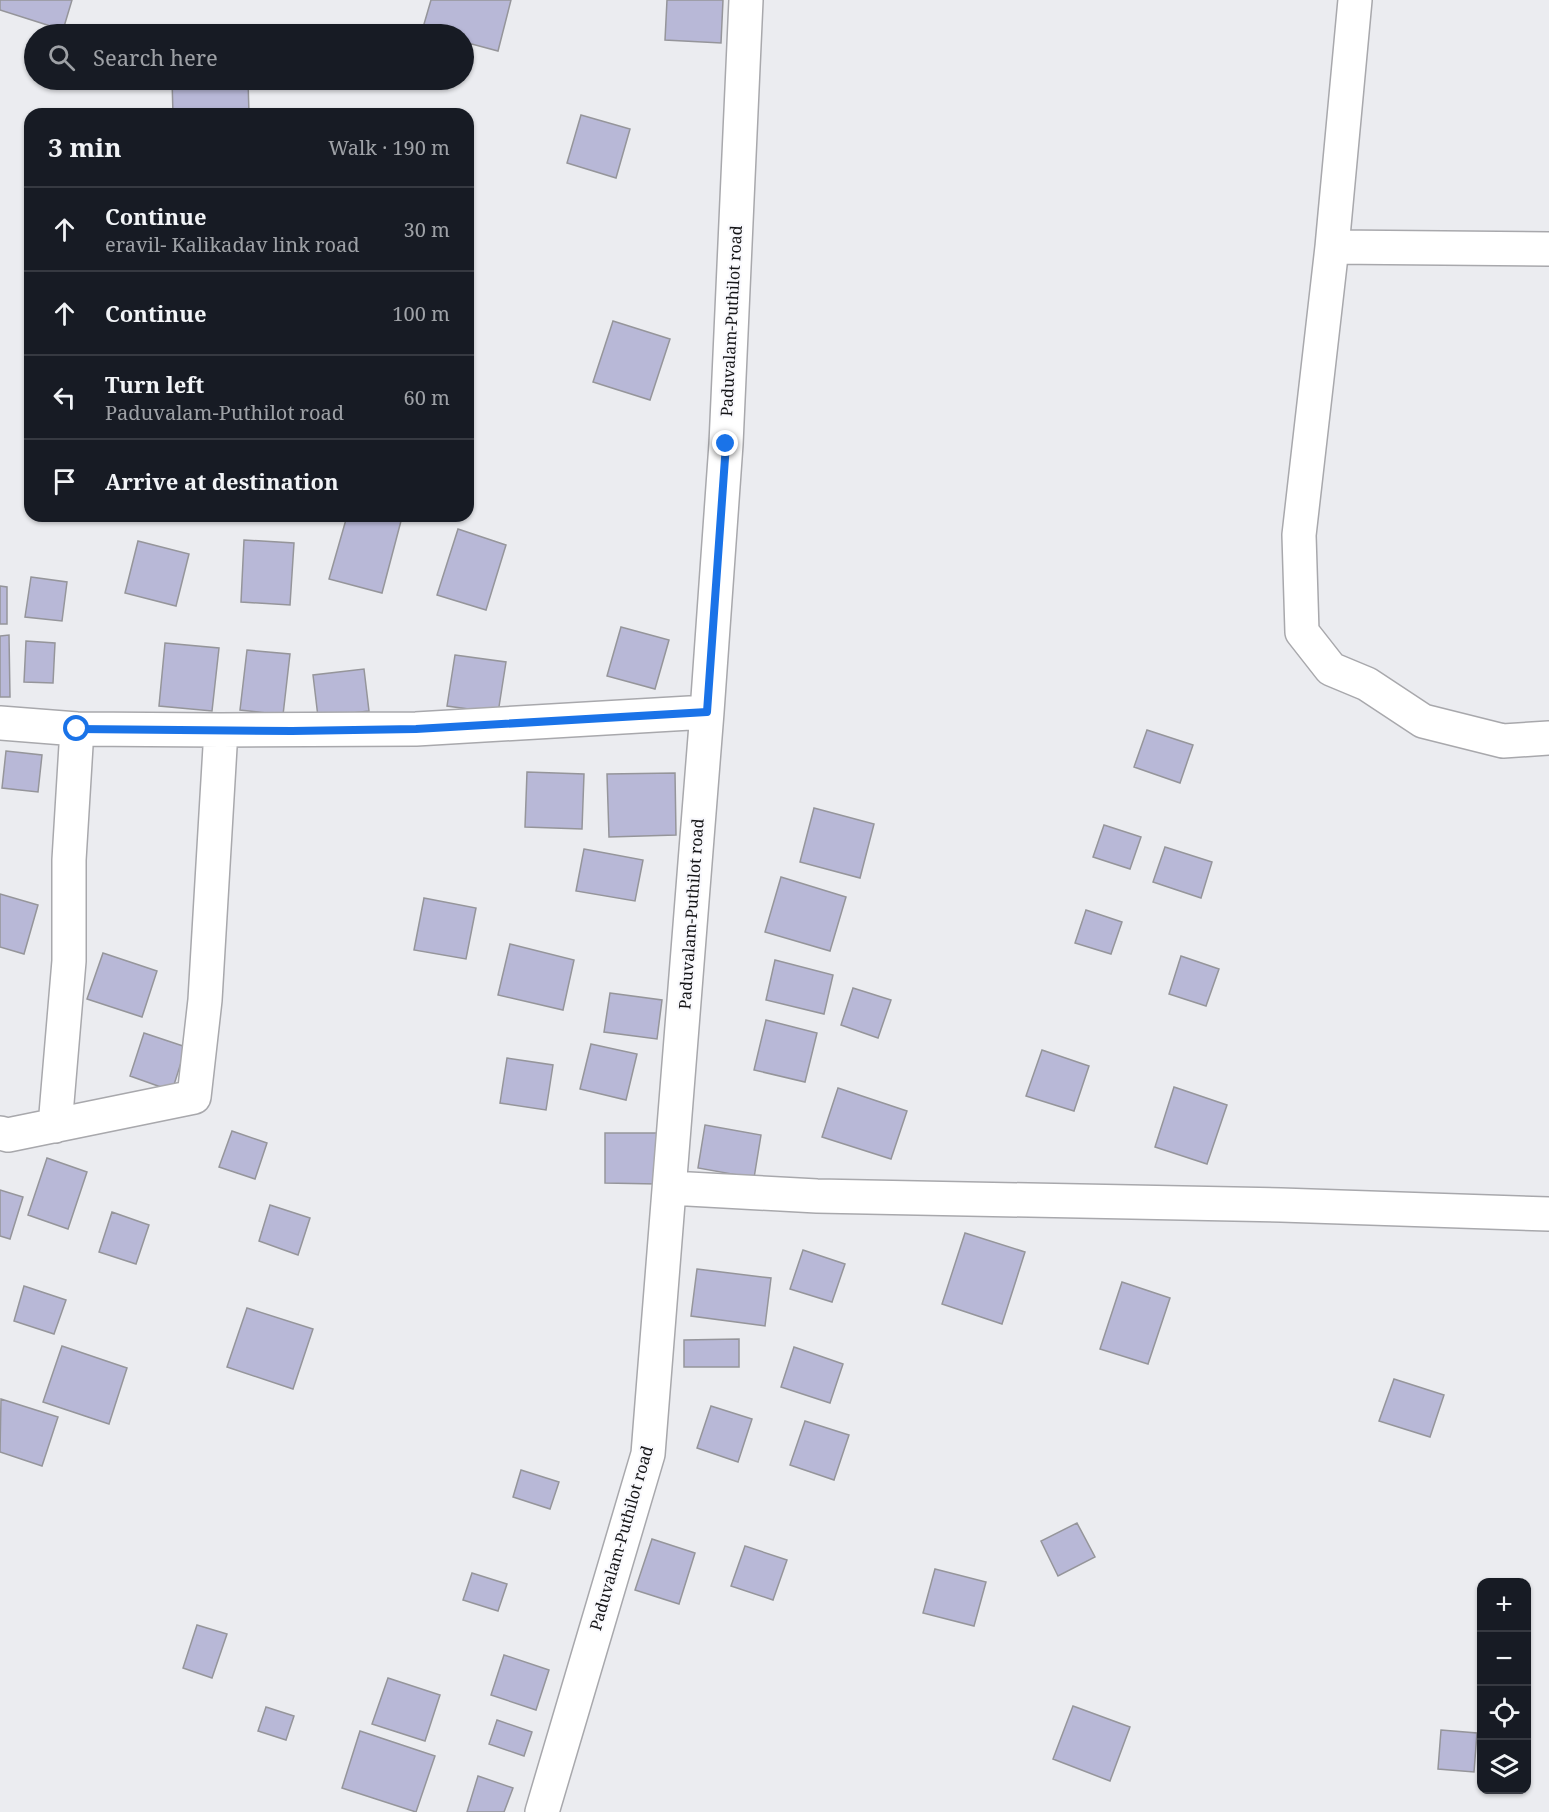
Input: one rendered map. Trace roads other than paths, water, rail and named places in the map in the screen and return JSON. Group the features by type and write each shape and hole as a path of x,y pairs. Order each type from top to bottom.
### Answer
{"street":[{"name":"Paduvalam-Puthilot road","path":"542,1812 648,1455 726,444 746,0"},
{"path":"1355,0 1332,247 1299,535 1302,632 1331,669 1367,684 1423,721 1503,741 1549,738"},
{"path":"1332,247 1549,249"},
{"path":"0,723 77,729 416,729 707,712"},
{"path":"55,1126 69,961 69,860 77,729"},
{"path":"0,1133 8,1135 194,1097 205,1000 221,730"},
{"path":"670,1188 817,1196 1281,1205 1549,1214"}]}
